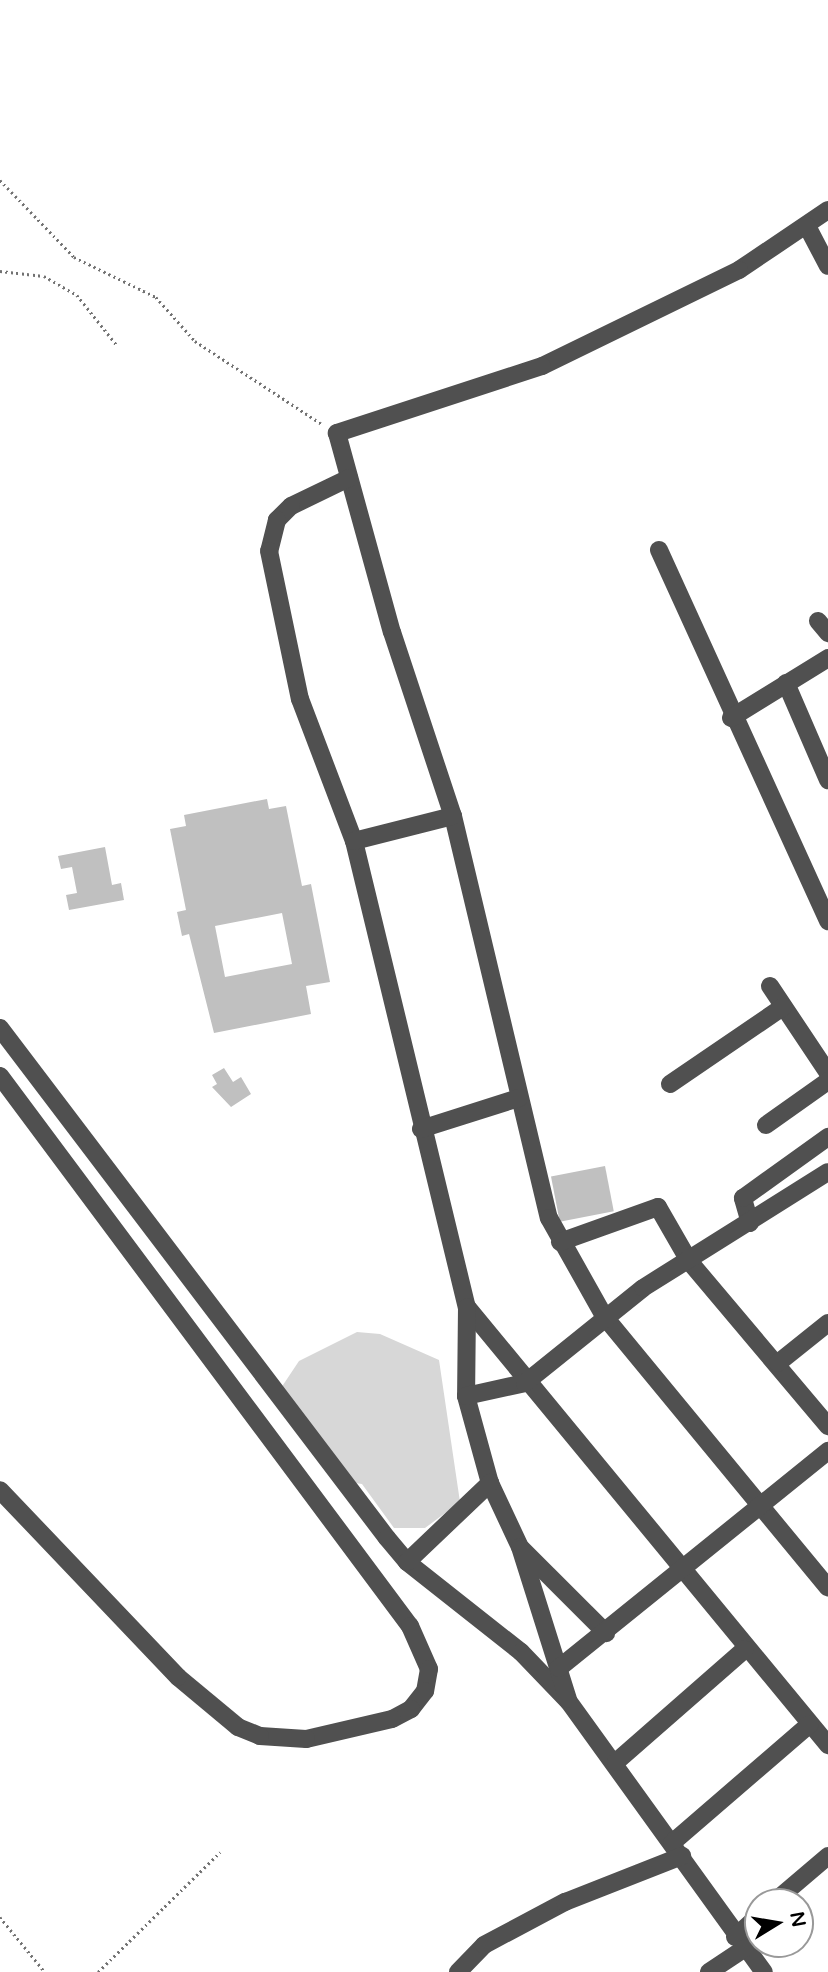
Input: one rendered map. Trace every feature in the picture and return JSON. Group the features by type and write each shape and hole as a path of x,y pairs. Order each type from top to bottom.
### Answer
{"street":[{"path":"828,210 739,270 542,366 337,433 453,816 540,1194 560,1242 604,1316 828,1588"},
{"path":"807,226 828,266"},
{"path":"349,478 291,506 277,520 270,551 300,699 354,841 421,1129 467,1307 466,1396 490,1483 520,1547 569,1702"},
{"path":"659,551 731,718 823,900 828,921"},
{"path":"731,718 828,658"},
{"path":"786,683 828,780"},
{"path":"354,841 453,816"},
{"path":"770,986 828,1073"},
{"path":"670,1084 783,1007"},
{"path":"0,1028 407,1562 521,1652 569,1702 616,1762 740,1943 764,1972"},
{"path":"0,1076 410,1626 429,1669 425,1691 411,1709 392,1719 306,1739 260,1736 238,1727 178,1677 0,1490"},
{"path":"766,1125 828,1081"},
{"path":"421,1129 519,1098"},
{"path":"750,1223 743,1198 828,1137"},
{"path":"466,1396 525,1383 604,1316 828,1172"},
{"path":"560,1242 650,1206 662,1211 689,1261 778,1363 828,1426"},
{"path":"467,1307 525,1383 681,1574 828,1745"},
{"path":"778,1363 828,1323"},
{"path":"559,1668 681,1574 761,1504 828,1451"},
{"path":"407,1562 490,1483"},
{"path":"520,1547 606,1633"},
{"path":"616,1762 745,1649"},
{"path":"458,1972 484,1945 677,1849 810,1724"},
{"path":"790,1888 828,1856"},
{"path":"709,1972 744,1937"}],"path":[{"path":"0,180 74,257 156,297 195,341 337,433"},
{"path":"0,271 44,276 77,295 116,344"},
{"path":"98,1972 220,1852"},
{"path":"0,1917 45,1972"}],"shaded area":[{"path":"357,1332 380,1334 439,1360 460,1502 425,1528 394,1528 362,1484 348,1482 279,1391 299,1361"}],"building":[{"path":"267,799 269,809 286,806 302,886 311,884 330,982 306,986 311,1014 214,1033 189,934 182,936 177,912 186,910 170,829 186,826 184,815","holes":["282,913 292,964 225,977 215,926"]},
{"path":"105,847 112,885 121,883 124,900 69,910 66,895 77,893 72,867 61,869 58,856"},
{"path":"224,1068 233,1082 241,1077 251,1094 231,1107 212,1087 217,1084 212,1075"},
{"path":"605,1166 614,1211 560,1222 551,1176"}]}
